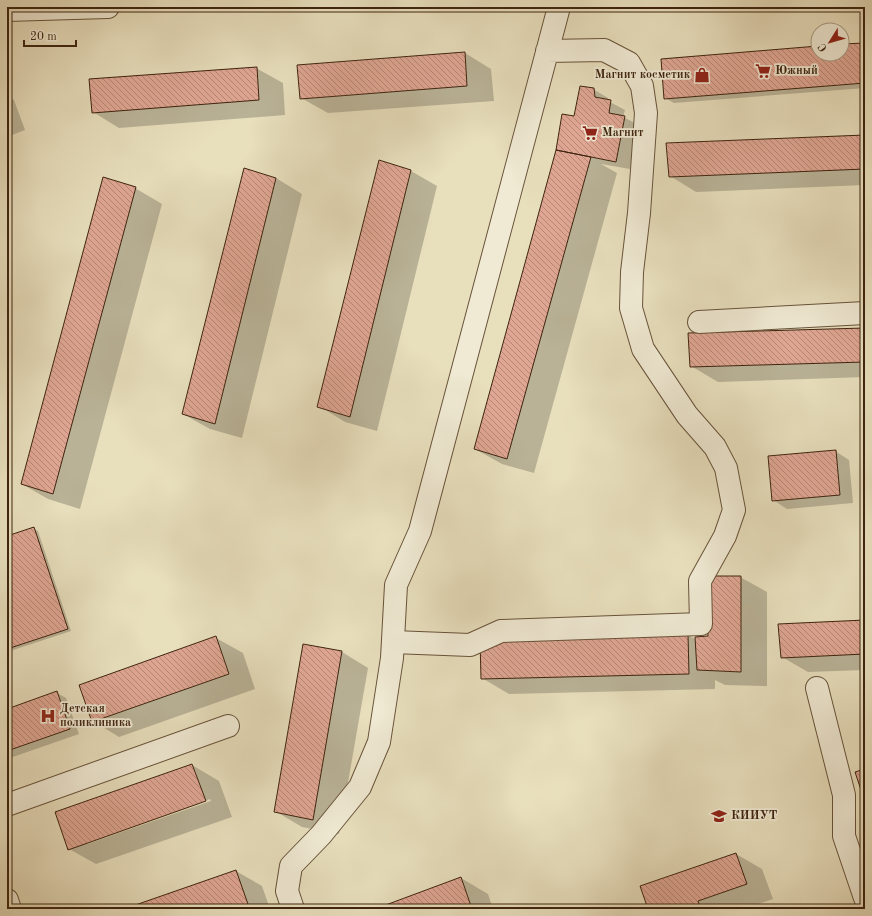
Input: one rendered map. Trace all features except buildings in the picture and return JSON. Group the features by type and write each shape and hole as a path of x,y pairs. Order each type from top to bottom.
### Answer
{"street":[{"path":"7,10 108,7"},
{"path":"293,909 287,891 291,866 321,835 360,787 379,742 392,658 396,585 420,531 559,7"},
{"path":"392,642 470,645 501,631 701,624 700,581 725,536 734,510 726,468 715,447 688,415 643,349 631,308 632,272 646,113 642,86 629,63 604,50 547,51"},
{"path":"699,322 865,313"},
{"path":"817,688 844,795 844,836 865,898"},
{"path":"7,805 228,726"},
{"path":"7,900 10,909"}],"place":[{"name":"Южный","path":"763,71"},
{"name":"Магнит косметик","path":"702,75"},
{"name":"Магнит","path":"590,133"},
{"name":"Детская поликлиника","path":"48,716"},
{"name":"КИИУТ","path":"719,816"}]}
